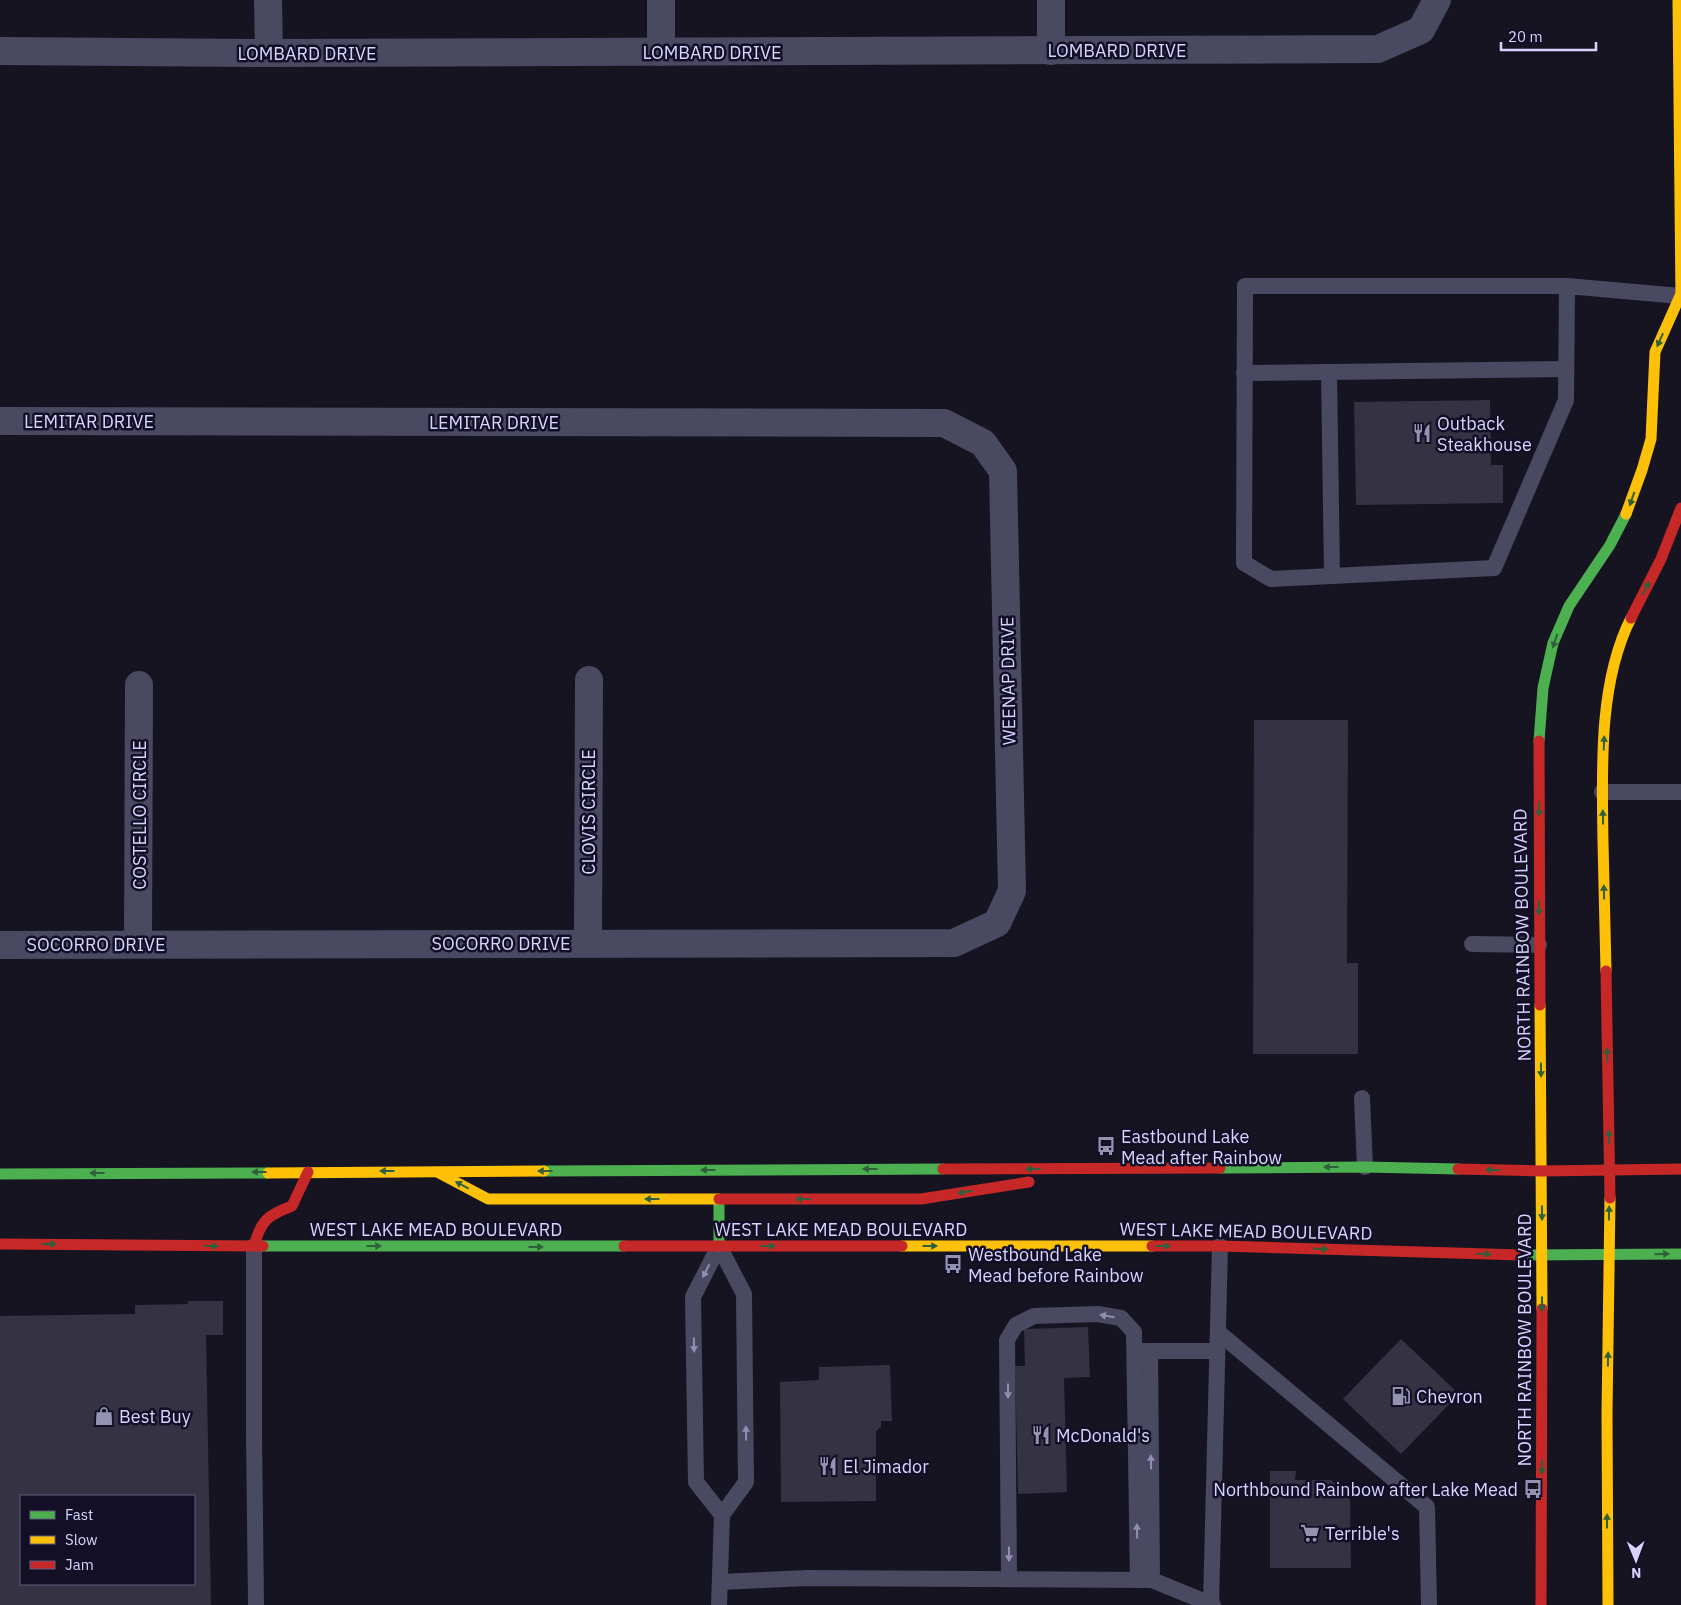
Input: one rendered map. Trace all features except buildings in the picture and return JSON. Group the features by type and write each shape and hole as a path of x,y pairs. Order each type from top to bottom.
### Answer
{"main road":[{"name":"NORTH RAINBOW BOULEVARD","path":"1541,1605 1542,1171 1539,727 1543,688 1553,643 1569,606 1610,545 1629,507 1642,470 1650,439 1655,352 1680,297 1678,0"},
{"path":"1608,1605 1608,1255 1610,1171 1602,792 1608,691 1623,634 1661,559 1681,508"},
{"path":"0,1174 1365,1167 1542,1171 1681,1170"},
{"path":"436,1171 488,1199 921,1199 1117,1169"},
{"path":"254,1246 258,1227 266,1217 292,1206 308,1172"},
{"path":"719,1199 719,1246"},
{"name":"WEST LAKE MEAD BOULEVARD","path":"0,1244 254,1246 1220,1246 1542,1256 1681,1254"}],"street":[{"path":"268,0 269,53"},
{"path":"661,0 661,52"},
{"path":"1051,0 1051,51"},
{"name":"LOMBARD DRIVE","path":"0,51 269,53 1378,49 1421,30 1437,0"},
{"name":"LEMITAR DRIVE","path":"0,421 944,423 983,443"},
{"name":"WEENAP DRIVE","path":"983,443 1003,471 1012,891 997,923"},
{"name":"CLOVIS CIRCLE","path":"588,680 588,943"},
{"name":"COSTELLO CIRCLE","path":"138,944 139,685"},
{"name":"SOCORRO DRIVE","path":"0,945 954,943 997,923"}],"lane":[{"path":"1567,286 1566,400 1494,568 1271,579 1244,563 1245,286 1567,286 1680,297"},
{"path":"1244,373 1566,369"},
{"path":"1329,372 1332,576"},
{"path":"1602,792 1681,792"},
{"path":"1472,944 1539,945"},
{"path":"1362,1098 1365,1167"},
{"path":"254,1246 256,1605"},
{"path":"719,1246 693,1297 696,1482 722,1515"},
{"path":"719,1246 744,1294 746,1482 722,1515 719,1605"},
{"path":"720,1582 808,1578 1145,1580 1212,1604 1220,1246"},
{"path":"1009,1579 1008,1340 1016,1325 1034,1316 1098,1314 1121,1318 1134,1332 1143,1351 1145,1580"},
{"path":"1218,1332 1427,1507 1429,1605"},
{"path":"1143,1351 1217,1351"}],"traffic: fast":[{"path":"1539,741 1543,688 1553,643 1569,606 1610,545 1626,514"},
{"path":"1220,1168 1365,1167 1458,1169"},
{"path":"544,1171 943,1169"},
{"path":"0,1174 268,1173"},
{"path":"719,1199 719,1246"},
{"path":"263,1246 624,1246"},
{"path":"1521,1255 1681,1254"}],"traffic: slow":[{"path":"1678,0 1681,299"},
{"path":"1626,514 1651,439 1655,352 1680,296"},
{"path":"1606,971 1602,786 1604,728 1613,670 1620,643 1631,618"},
{"path":"1540,1005 1542,1309"},
{"path":"268,1173 544,1171"},
{"path":"439,1173 488,1199 719,1199"},
{"path":"1608,1605 1607,1414 1610,1198"},
{"path":"902,1246 1152,1246"}],"traffic: jam":[{"path":"1631,618 1661,559 1681,508"},
{"path":"1539,741 1540,1005"},
{"path":"1606,971 1610,1198"},
{"path":"943,1169 1220,1168"},
{"path":"1458,1169 1542,1171 1681,1169"},
{"path":"254,1246 263,1224 277,1212 292,1206 308,1172"},
{"path":"719,1199 921,1199 1029,1182"},
{"path":"0,1244 263,1246"},
{"path":"624,1246 902,1246"},
{"path":"1152,1246 1220,1246 1521,1255"},
{"path":"1541,1605 1542,1309"}],"place":[{"name":"Outback Steakhouse","path":"1422,433"},
{"name":"Eastbound Lake Mead after Rainbow","path":"1106,1146"},
{"name":"Westbound Lake Mead before Rainbow","path":"953,1264"},
{"name":"Chevron","path":"1401,1396"},
{"name":"Best Buy","path":"104,1416"},
{"name":"McDonald's","path":"1041,1435"},
{"name":"El Jimador","path":"828,1466"},
{"name":"Northbound Rainbow after Lake Mead","path":"1533,1489"},
{"name":"Terrible's","path":"1310,1533"}]}
